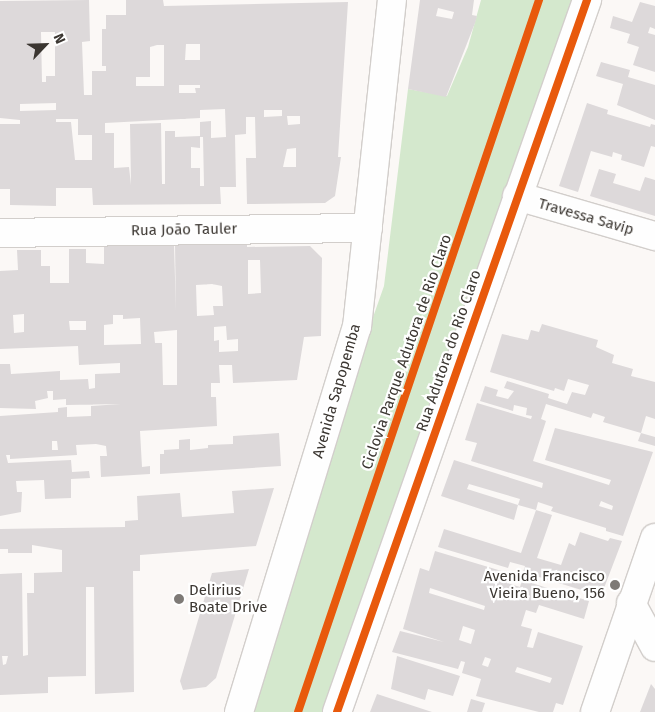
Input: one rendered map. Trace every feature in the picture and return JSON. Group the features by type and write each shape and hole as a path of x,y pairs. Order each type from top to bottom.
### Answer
{"street":[{"name":"Avenida Sapopemba","path":"239,712 358,327 392,0"},
{"name":"Rua Adutora do Rio Claro","path":"337,712 587,0"},
{"name":"Travessa Savip","path":"518,196 655,236"},
{"name":"Rua João Tauler","path":"0,232 368,228"},
{"path":"595,712 655,538"},
{"path":"631,603 655,647"}],"green space":[{"path":"481,0 579,0 328,712 234,712 384,286 408,89 447,96 468,47"}],"building":[{"path":"89,0 90,41 82,42 84,95 92,95 92,71 106,71 106,66 102,66 102,29 106,29 106,15 126,15 126,0 163,0 164,6 348,2 338,157 341,157 335,196 325,203 247,204 246,158 256,158 255,117 246,117 246,134 235,135 236,187 220,187 221,204 93,205 92,188 56,188 56,206 10,205 10,189 0,189 0,124 20,124 20,120 0,118 0,1","holes":["41,32 55,32 55,76 46,76 46,82 42,82","186,44 200,44 200,60 185,60","164,45 164,86 136,86 136,77 150,77 150,47","179,85 200,85 200,88 195,88 196,93 179,93","56,103 56,110 20,111 20,104","225,109 226,137 211,138 211,121 200,122 200,136 175,137 175,131 165,131 165,184 162,184 161,123 130,124 131,185 129,167 114,168 114,133 105,133 105,123 200,118 200,110","264,110 282,110 282,116 264,117","287,116 300,116 300,124 288,125","56,119 78,119 78,135 92,135 92,160 75,160 71,122 56,122","200,137 203,137 204,186 200,186 200,168 191,168 191,147 200,148","296,148 296,167 283,167 287,149"]},
{"path":"420,0 474,0 472,15 477,16 475,23 446,97 408,89","holes":["438,8 454,12 452,19 436,16"]},
{"path":"640,2 655,6 655,29 650,27 648,33 655,35 655,72 633,65 639,47 627,43 630,34 610,28 613,16 632,22"},
{"path":"601,62 630,70 628,77 655,85 655,120 617,105 623,84 596,76"},
{"path":"587,103 608,110 607,114 650,127 651,124 655,125 655,147 651,146 644,167 621,160 622,155 613,152 612,157 591,151 578,192 559,186"},
{"path":"599,169 616,174 613,183 640,191 645,177 655,180 655,216 590,196"},
{"path":"247,243 247,247 310,246 322,258 321,336 304,337 297,380 233,383 232,365 219,365 220,383 211,383 211,397 216,397 217,426 140,431 142,467 150,466 150,474 101,477 100,456 107,456 106,446 96,444 76,445 77,455 10,459 10,455 6,455 8,463 71,460 72,472 89,471 90,478 71,479 71,498 45,499 44,480 16,481 17,492 22,492 21,512 0,516 0,416 58,412 58,408 67,407 67,417 91,416 91,406 121,404 66,405 66,399 53,400 53,391 47,391 48,398 35,401 36,409 0,408 0,364 10,364 11,374 60,371 60,380 88,379 89,389 95,388 95,374 120,373 120,363 79,365 78,346 0,349 0,271 18,270 17,250 41,250 41,266 50,266 50,283 69,283 69,249 86,249 86,263 104,264 104,246 174,244 176,312 175,244","holes":["248,260 260,260 261,293 248,294","212,284 222,286 223,306 213,306 214,315 197,316 196,285","24,314 24,332 14,333 13,315","113,315 123,315 123,319 140,318 141,344 104,345 104,325 113,324","69,321 86,321 86,330 70,330","226,326 227,340 238,339 238,351 219,352 219,340 214,341 214,327","177,330 177,385 163,385 162,343 155,343 154,332","52,441 57,441 58,450 52,450"]},
{"path":"542,324 598,340 596,347 614,355 612,363 633,369 631,376 655,382 655,419 646,416 641,433 603,422 605,417 593,413 591,418 546,404 541,419 546,421 533,461 609,485 611,480 545,460 555,428 653,452 623,536 606,531 606,528 551,511 553,507 538,502 536,510 518,505 514,520 441,496 454,460 542,488 543,483 471,461 477,443 465,440 477,403 531,419 532,416 526,415 527,408 514,405 513,411 480,401 485,386 498,390 496,396 508,399 514,391 504,388 507,381 549,394 548,398 567,404 572,392 585,395 589,385 568,379 564,391 555,388 554,391 490,372 502,334 528,340 531,330 539,332","holes":["469,484 520,499 518,505 467,489","601,501 613,506 612,510 599,506"]},
{"path":"279,433 281,466 160,474 160,454 164,454 164,450 179,449 179,440 190,439 190,450 208,448 208,445 233,444 233,436"},
{"path":"641,433 655,437 655,446 638,441"},
{"path":"274,488 256,546 140,555 140,571 133,571 134,692 95,694 94,587 86,587 86,676 48,677 48,693 0,695 0,574 22,573 23,656 28,655 27,593 34,593 34,573 62,572 62,550 32,545 32,553 8,553 8,549 0,549 0,529 125,527 125,521 138,520 137,496 180,493 182,517 234,513 232,491","holes":["2,656 8,656 6,664 3,665"]},
{"path":"536,510 552,515 537,558 561,565 569,543 575,546 580,532 608,541 610,538 622,541 601,596 523,572 525,566 510,562 508,568 438,547 444,529 521,553"},
{"path":"435,551 505,572 503,579 510,584 520,587 522,580 589,601 584,619 539,605 536,613 526,610 521,626 532,629 527,647 533,648 538,632 583,646 563,705 556,703 553,712 539,712 476,696 481,679 462,673 465,662 461,661 458,669 392,652 400,631 444,642 403,629 420,568 429,571","holes":["430,588 485,606 484,610 429,593","463,626 475,630 471,644 459,640","485,657 491,659 488,667 482,665","517,667 552,678 550,683 515,672"]},
{"path":"249,569 216,678 206,687 183,690 180,681 212,573"},
{"path":"397,656 460,676 453,696 428,689 425,700 391,689"},
{"path":"651,684 655,689 655,712 640,712"},
{"path":"377,694 432,712 370,712"},
{"path":"471,699 485,703 482,712 467,712"}],"cycle path":[{"name":"Ciclovia Parque Adutora de Rio Claro","path":"298,712 539,0"},
{"path":"337,712 587,0"}],"place":[{"name":"Avenida Francisco Vieira Bueno, 156","path":"615,585"},
{"name":"Delirius Boate Drive","path":"179,599"}]}
